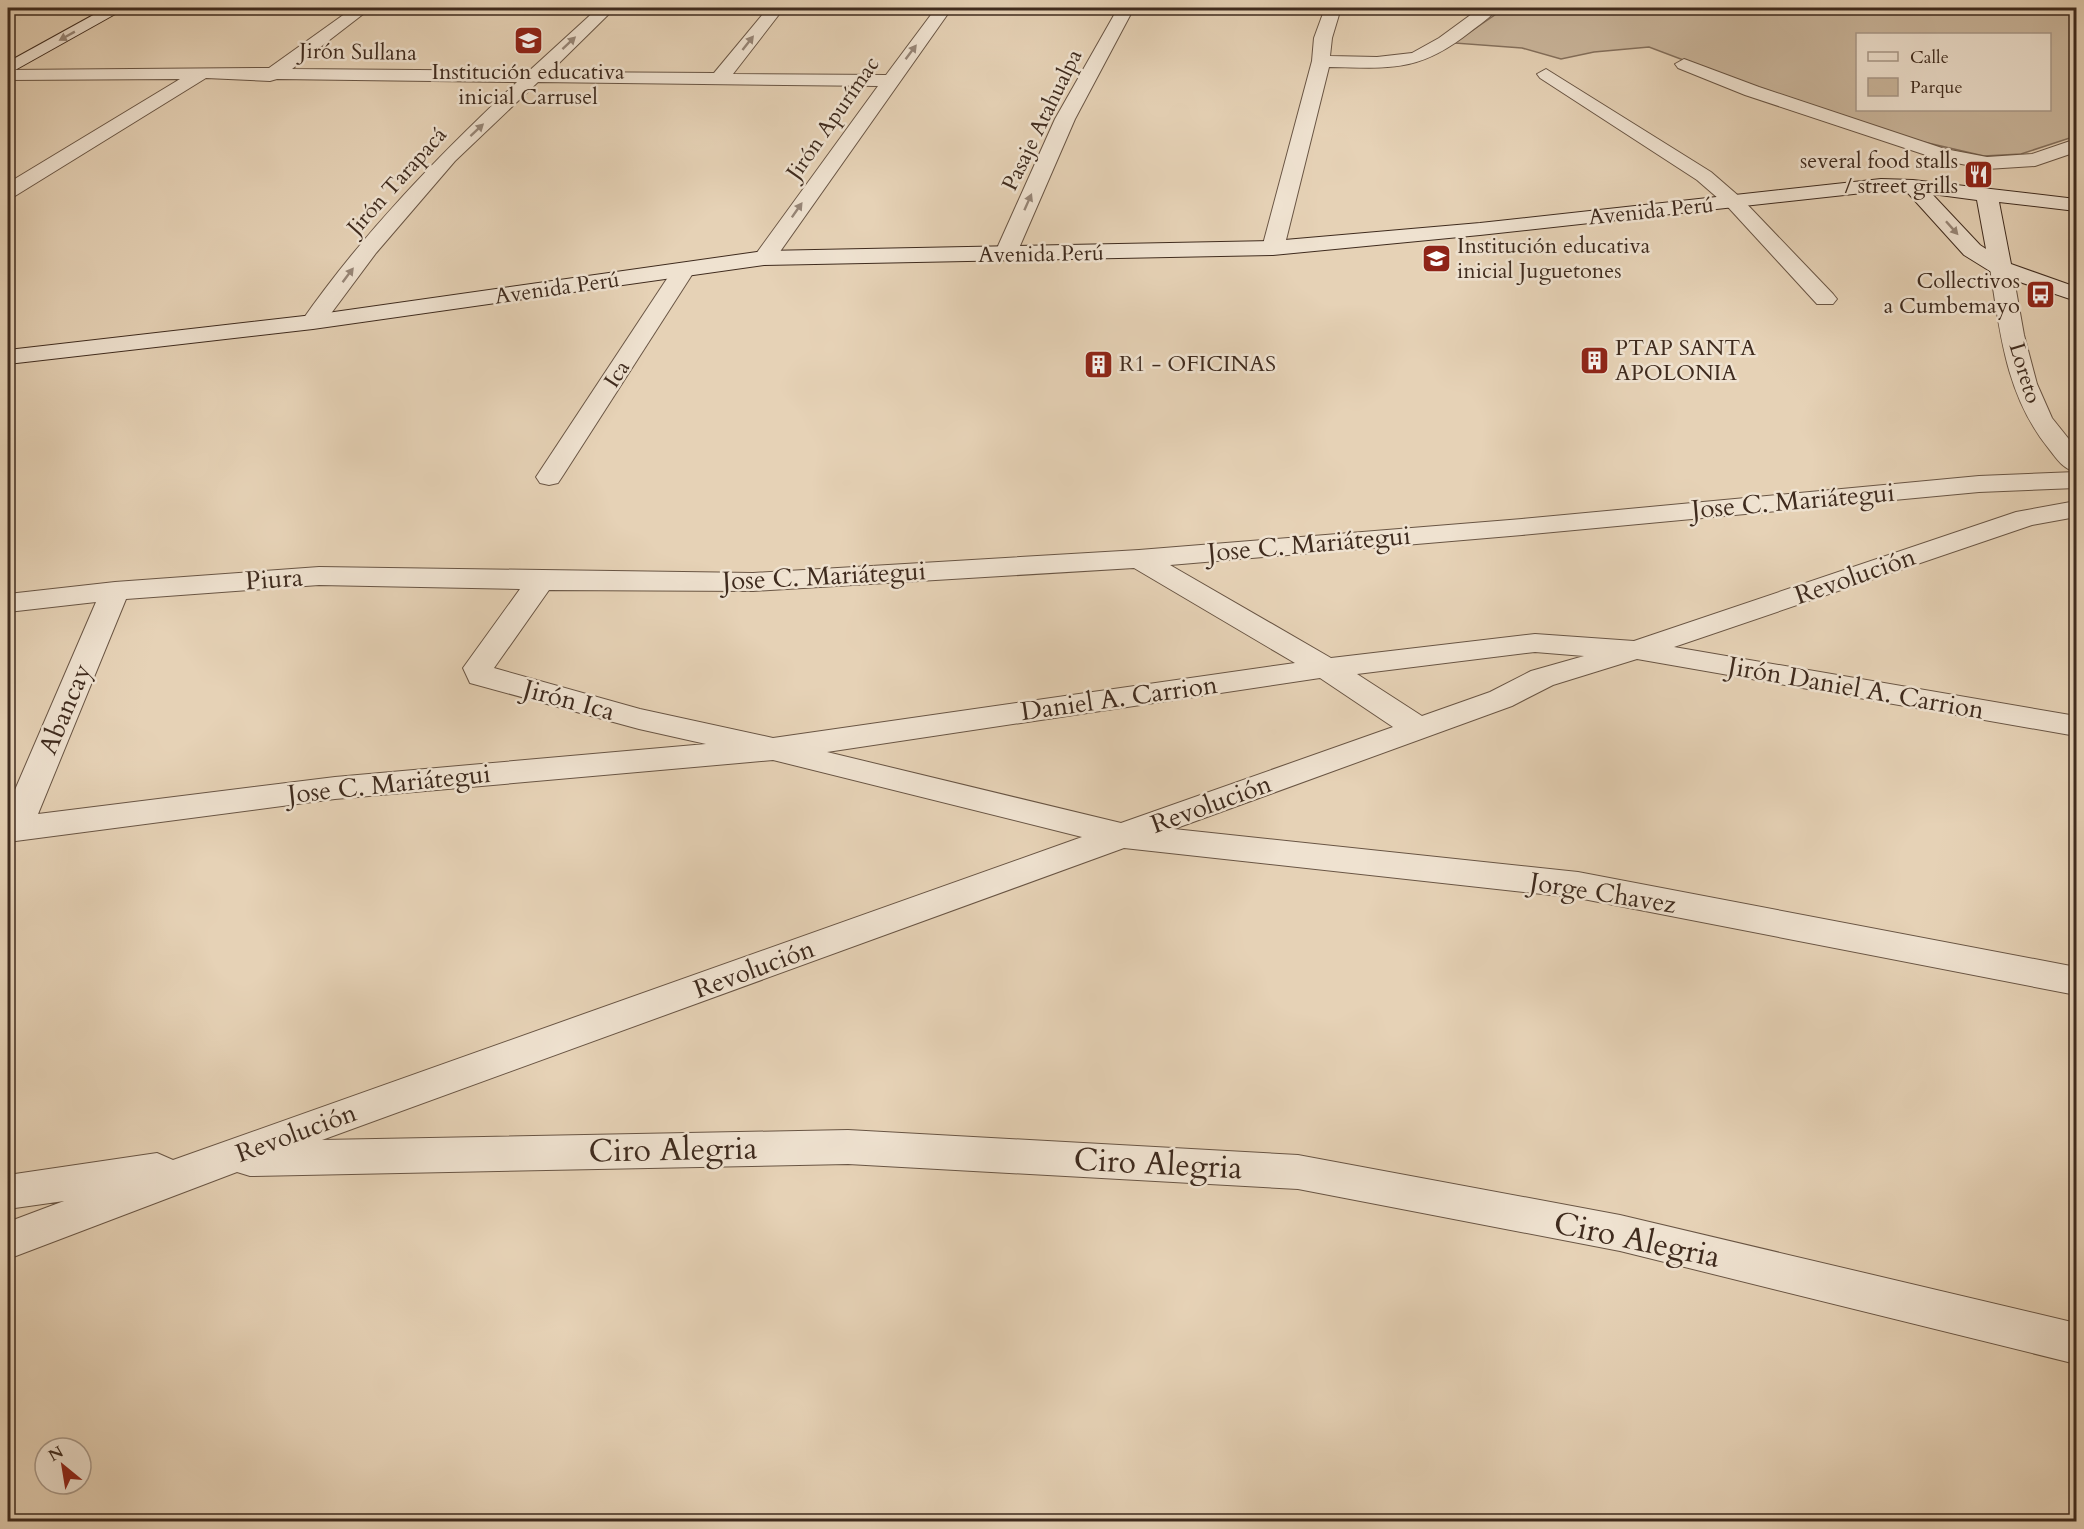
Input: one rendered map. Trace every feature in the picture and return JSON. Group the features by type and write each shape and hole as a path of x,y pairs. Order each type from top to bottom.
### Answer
{"street":[{"path":"8,69 118,8"},
{"path":"270,76 363,8"},
{"name":"Jirón Tarapacá","path":"313,322 368,248 448,157 608,8"},
{"path":"720,78 776,8"},
{"name":"Jirón Apurímac","path":"764,258 889,81 944,8"},
{"name":"Pasaje Atahualpa","path":"1005,255 1065,119 1126,8"},
{"path":"1273,248 1321,61 1323,38 1334,8 1315,8"},
{"path":"1321,61 1396,61 1416,57 1430,52 1490,8"},
{"path":"1684,64 1752,91 1941,154 1987,163 2035,160 2076,145"},
{"path":"8,192 202,73"},
{"name":"Jirón Sullana","path":"8,75 202,73 270,76 889,81"},
{"path":"1546,74 1704,176 1734,202 1825,299"},
{"path":"1941,154 1954,191"},
{"name":"Avenida Perú","path":"8,357 313,322 764,258 1273,248 1881,185 1912,186 2076,205"},
{"path":"1912,186 1972,250 2001,268 2076,294"},
{"name":"Loreto","path":"1987,195 2018,363 2031,402 2049,431 2076,464"},
{"name":"Ica","path":"549,477 684,270"},
{"name":"Jose C. Mariátegui","path":"541,581 753,582 1138,559 1534,526 1979,484 2076,480"},
{"name":"Revolución","path":"8,1241 221,1160 1501,699 1542,678 1636,650 2026,518 2076,509"},
{"path":"1138,559 1326,668 1417,728"},
{"name":"Piura","path":"8,603 115,591 319,576 541,581"},
{"name":"Jirón Ica","path":"541,581 478,668 481,676 639,719 773,748"},
{"name":"Abancay","path":"11,829 115,591"},
{"name":"Jirón Daniel A. Carrion","path":"1466,653 1535,643 1636,650 2076,726"},
{"name":"Daniel A. Carrion","path":"773,748 1326,668 1466,653"},
{"name":"Jose C. Mariátegui","path":"11,829 336,788 773,748"},
{"name":"Jorge Chavez","path":"773,748 1125,836 1578,885 2076,981"},
{"name":"Ciro Alegria","path":"221,1160 848,1147 1298,1172 1620,1233 2076,1344"},
{"path":"8,1192 221,1160"}],"green space":[{"path":"1505,8 2076,8 2076,136 2021,154 1984,156 1915,140 1747,84 1649,47 1594,52 1561,59 1522,48 1454,43"}],"place":[{"name":"Institución educativa inicial Carrusel","path":"528,40"},
{"name":"several food stalls / street grills","path":"1979,174"},
{"name":"Institución educativa inicial Juguetones","path":"1436,259"},
{"name":"Collectivos a Cumbemayo","path":"2041,294"},
{"name":"PTAP SANTA APOLONIA","path":"1594,361"},
{"name":"R1 - OFICINAS","path":"1098,364"}]}
